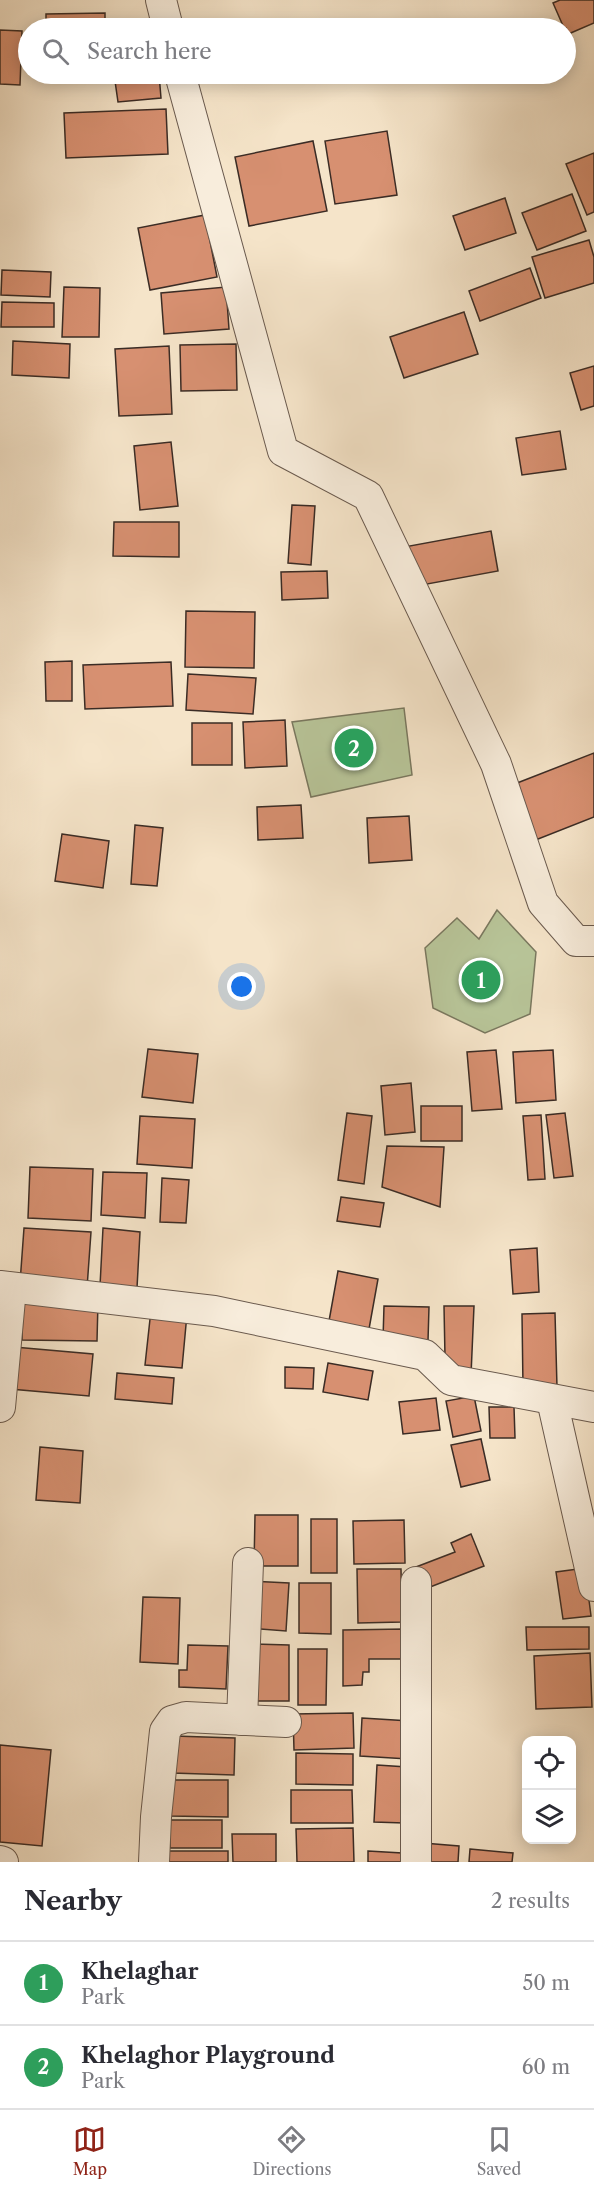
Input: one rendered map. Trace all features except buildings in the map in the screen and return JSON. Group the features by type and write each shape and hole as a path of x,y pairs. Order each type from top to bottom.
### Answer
{"street":[{"path":"161,0 166,18"},
{"path":"183,84 283,451 368,496 496,764 543,903 576,941 594,941"},
{"path":"0,1407 5,1287 225,1313 425,1355 451,1380 594,1407"},
{"path":"552,1400 594,1586"},
{"path":"242,1720 248,1563"},
{"path":"416,1582 416,1862"},
{"path":"154,1862 165,1731 172,1721 186,1717 286,1722"}],"green space":[{"path":"404,708 412,775 311,797 292,722"},
{"path":"497,910 536,952 530,1014 485,1033 433,1008 425,948 457,918 479,939"}],"place":[{"name":"Khelaghor Playground","path":"354,748"},
{"name":"Khelaghar","path":"481,980"}]}
